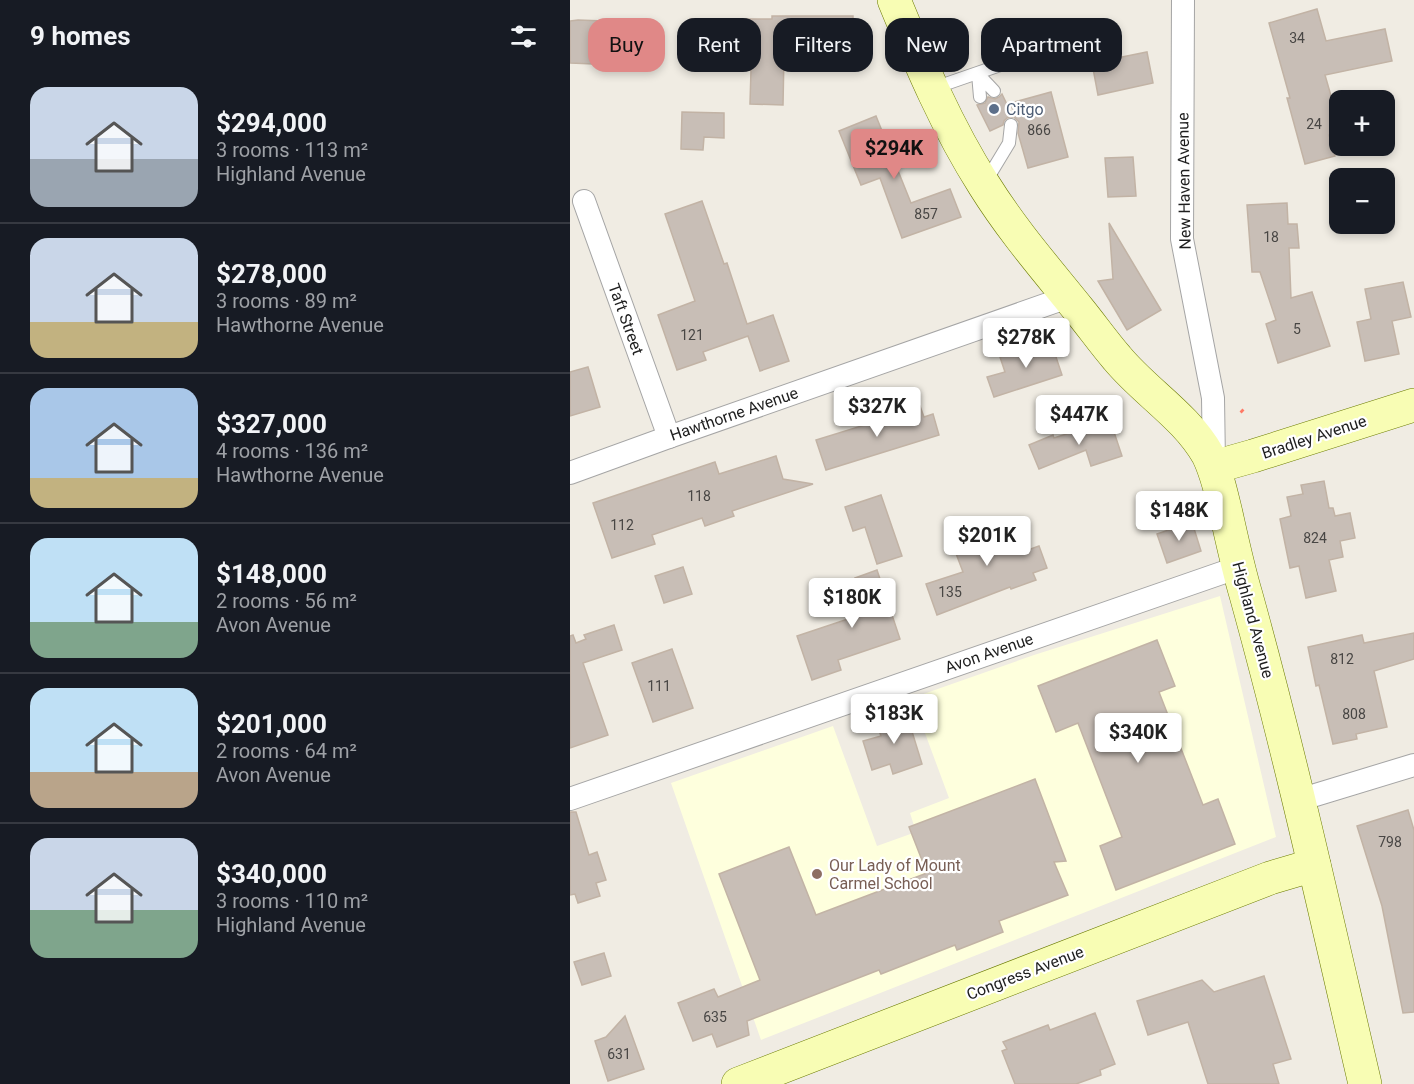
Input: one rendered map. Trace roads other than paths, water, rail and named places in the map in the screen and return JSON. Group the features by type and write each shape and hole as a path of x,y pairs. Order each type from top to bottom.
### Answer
{"main road":[{"name":"Highland Avenue","path":"894,0 949,124 984,185 1017,233 1117,358 1197,439 1214,467 1271,684 1365,1084"},
{"name":"Bradley Avenue","path":"1214,467 1414,405"},
{"name":"Congress Avenue","path":"738,1084 1270,878 1314,865"}],"street":[{"name":"New Haven Avenue","path":"1184,0 1182,239 1213,398 1214,467"},
{"name":"Taft Street","path":"584,201 669,437"},
{"name":"Hawthorne Avenue","path":"570,473 1068,297"},
{"name":"Avon Avenue","path":"570,799 1239,567"},
{"path":"1299,800 1414,765"}],"lane":[{"path":"933,88 983,72"},
{"path":"978,74 994,91"},
{"path":"978,74 980,98"},
{"path":"984,185 1009,143 1011,125"},
{"path":"998,130 1009,143"}],"place":[{"name":"Citgo","path":"994,109"},
{"name":"Our Lady of Mount Carmel School","path":"817,874"}]}
